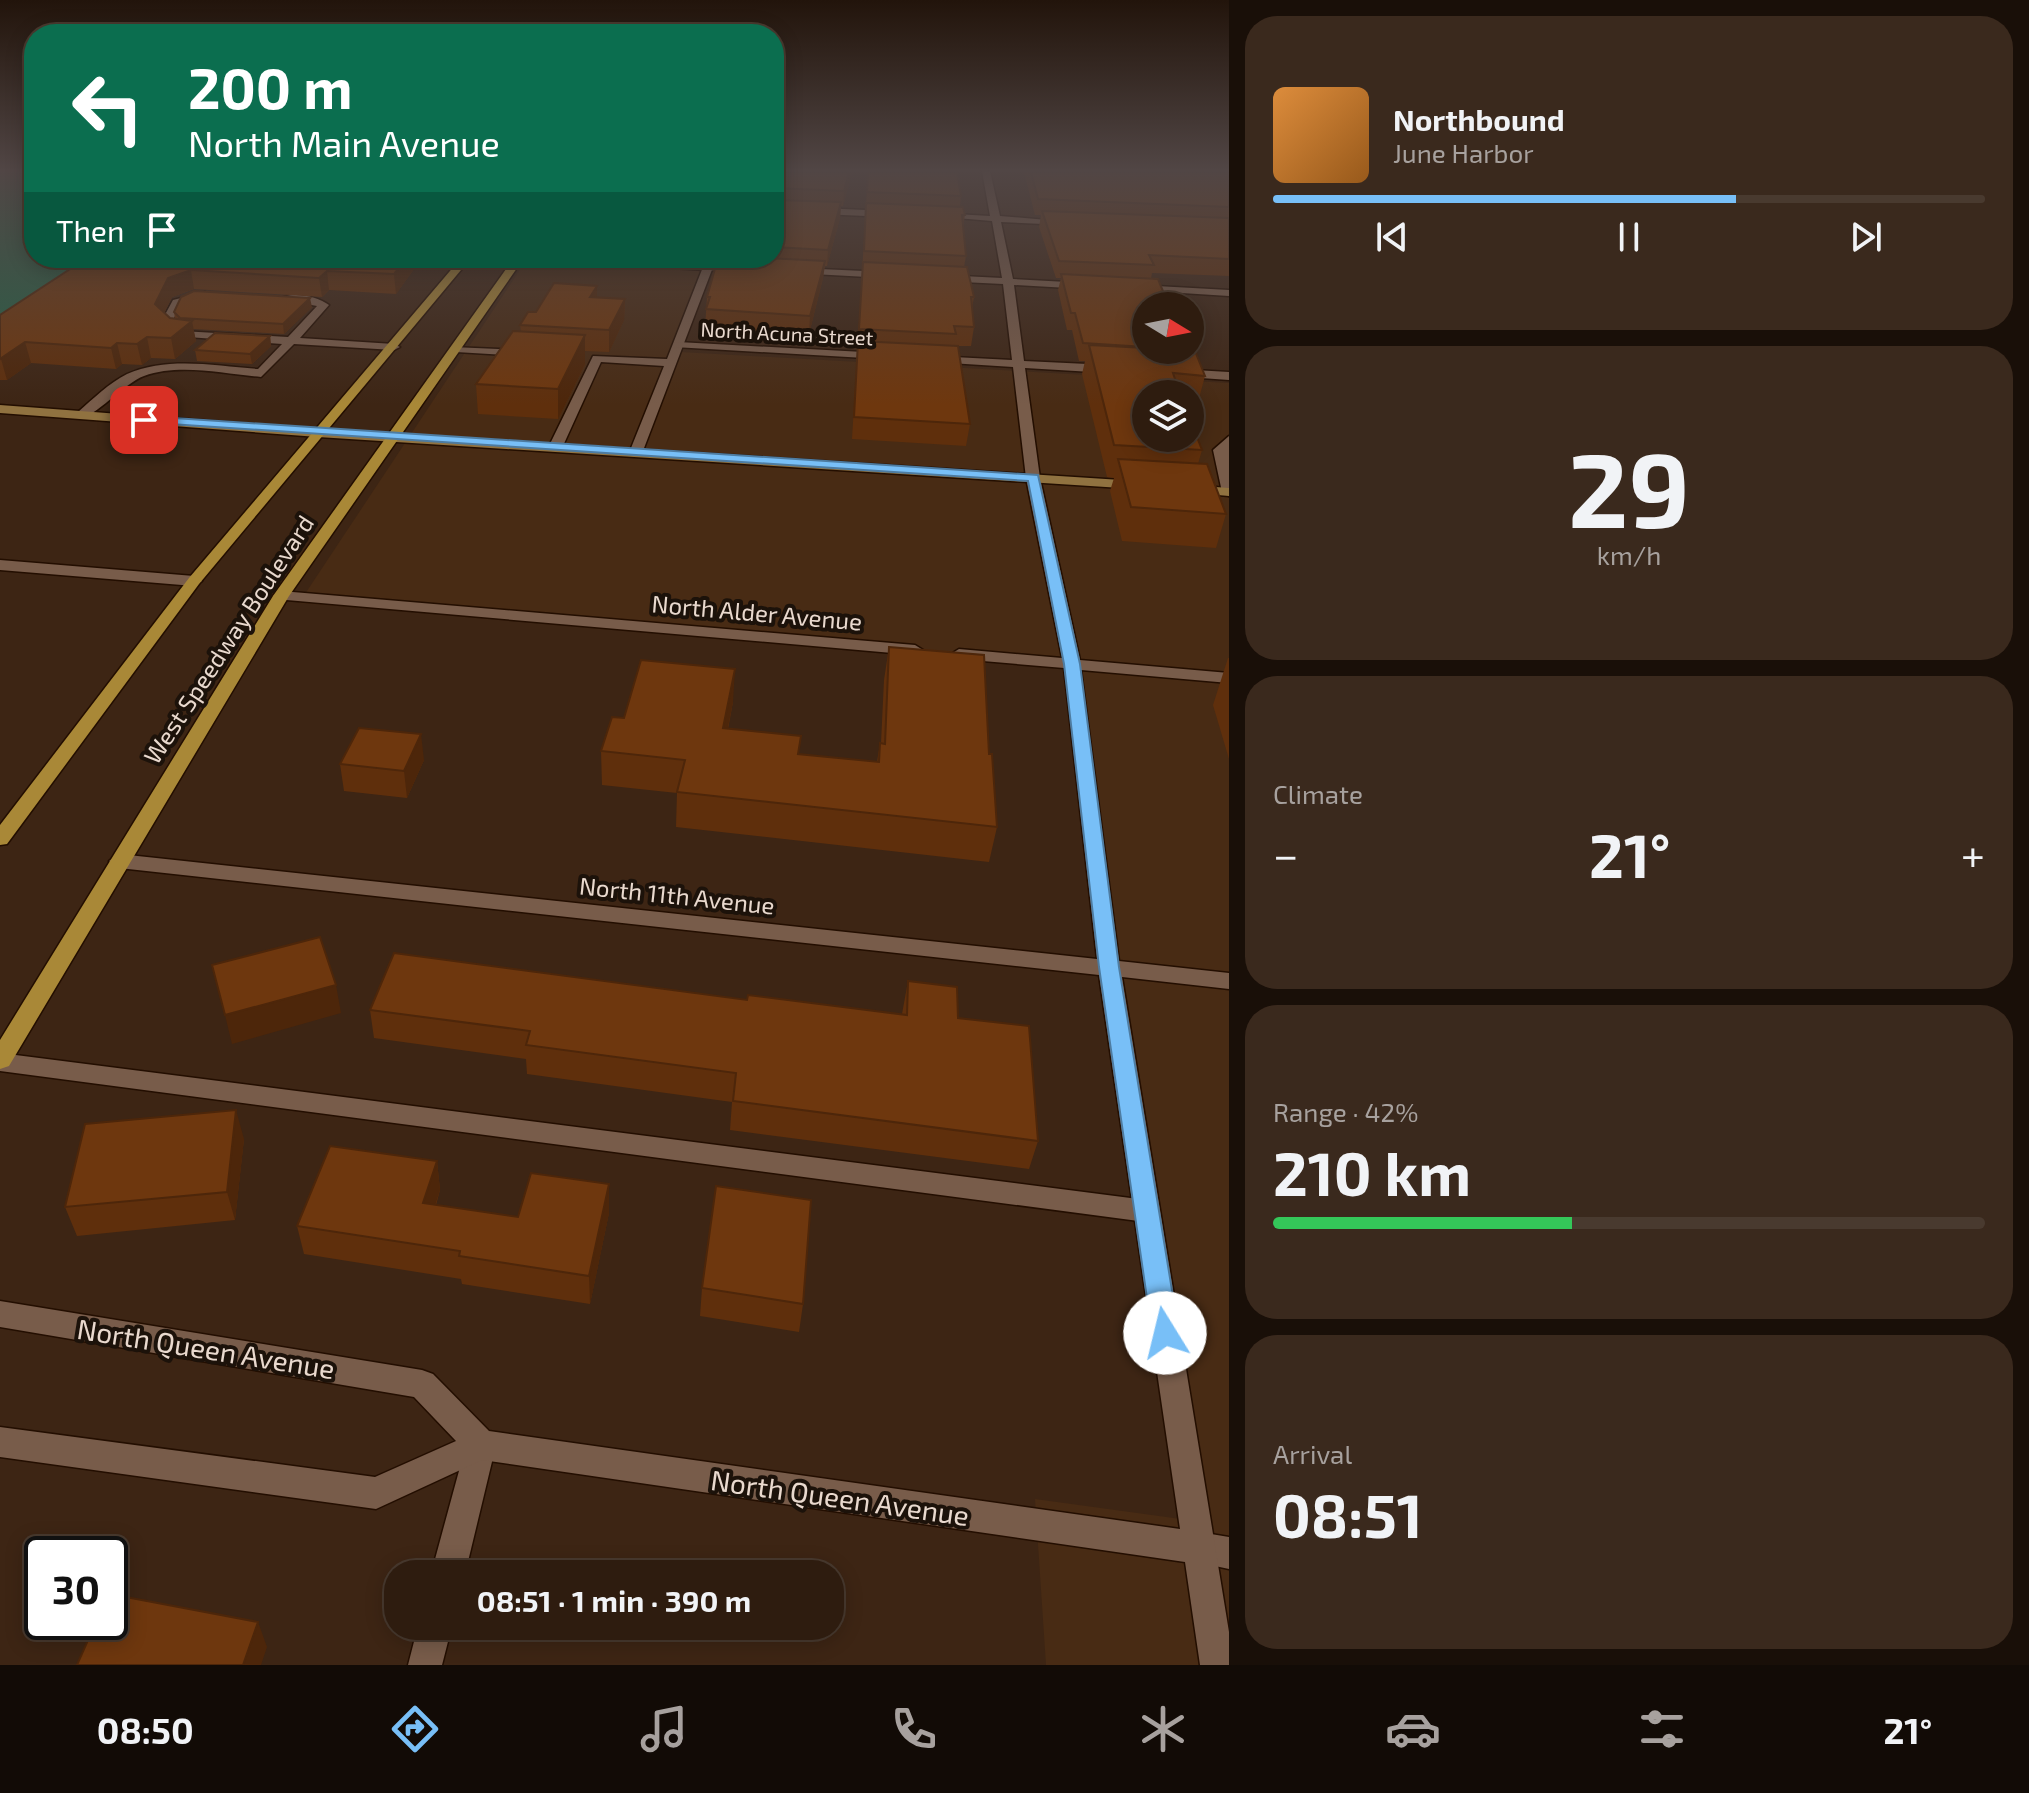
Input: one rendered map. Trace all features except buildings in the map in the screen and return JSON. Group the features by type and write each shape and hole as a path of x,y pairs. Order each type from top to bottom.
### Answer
{"main road":[{"name":"West Speedway Boulevard","path":"0,839 194,581 458,268"},
{"name":"West Speedway Boulevard","path":"0,1061 281,596 512,268"},
{"path":"0,409 318,433 1154,486"},
{"path":"1169,487 1229,492"}],"street":[{"path":"1002,249 1033,478 1072,664 1109,967 1146,1211 1214,1551 1217,1665"},
{"path":"636,453 708,268"},
{"path":"751,268 758,269"},
{"path":"789,271 899,276"},
{"path":"930,278 1103,287"},
{"path":"1118,287 1229,293"},
{"path":"218,295 194,295 177,302 166,322 178,334 394,347"},
{"path":"82,415 130,377 152,370 176,368 261,373 324,305 311,300 265,298"},
{"path":"176,368 213,336"},
{"name":"North Acuna Street","path":"678,345 895,357"},
{"path":"456,349 538,354"},
{"path":"264,354 279,355"},
{"path":"582,357 671,363"},
{"path":"555,448 597,358"},
{"path":"926,358 1124,370"},
{"path":"1169,373 1229,376"},
{"path":"1229,440 1220,450 1229,492"},
{"path":"0,565 194,581"},
{"name":"North Alder Avenue","path":"281,596 1229,678"},
{"name":"North 11th Avenue","path":"119,861 1229,981"},
{"path":"0,1061 1146,1211"},
{"name":"North Queen Avenue","path":"0,1314 422,1384 481,1445 1214,1551"},
{"path":"0,1442 376,1493 481,1445"},
{"path":"452,1560 481,1445"},
{"path":"425,1665 431,1640"}],"shaded area":[{"path":"521,268 709,268 681,352 1176,380 1132,380 1132,452 1204,452 1204,382 1229,383 1229,1665 1046,1665 1035,1499 1210,1523 1122,983 1081,663 299,603"}],"green space":[{"path":"0,249 24,249 24,268 97,268 0,334"}],"route":[{"path":"144,420 1033,478 1072,664 1109,967 1165,1333"}]}
